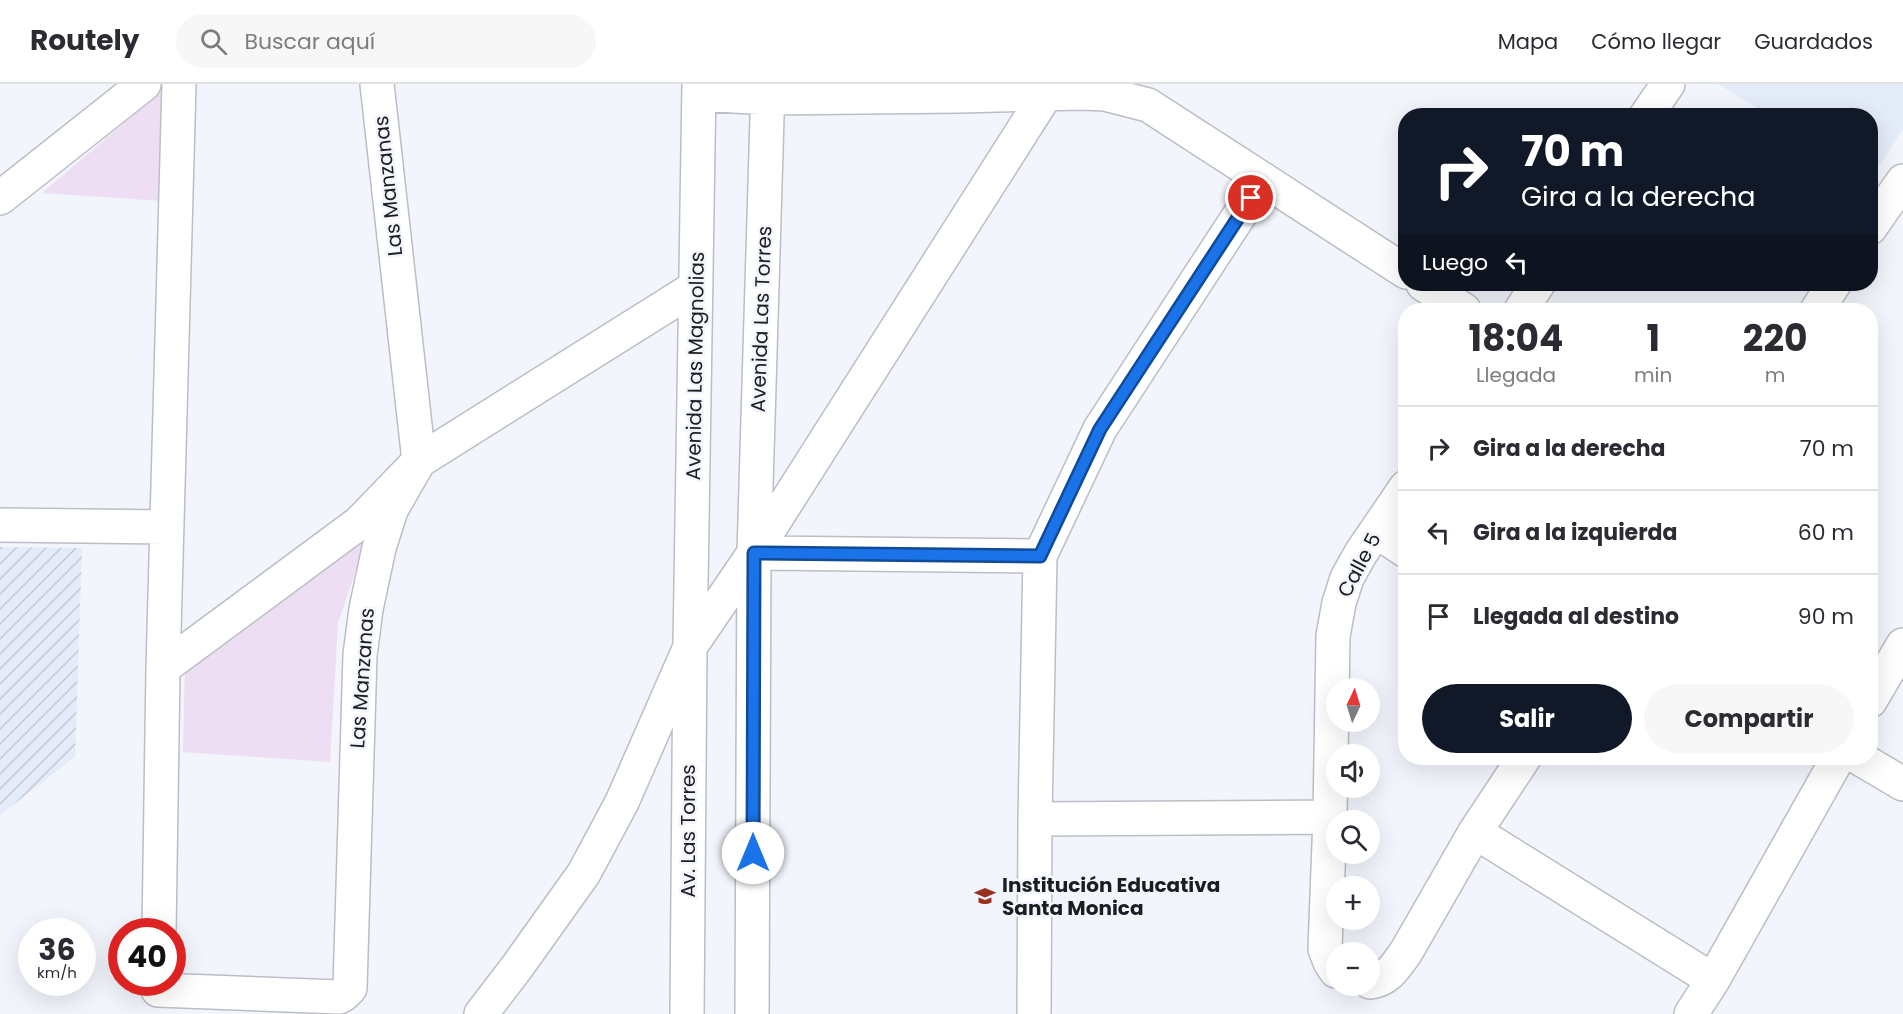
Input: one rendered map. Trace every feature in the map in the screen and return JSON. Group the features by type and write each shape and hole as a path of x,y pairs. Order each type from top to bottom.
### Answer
{"street":[{"path":"0,198 144,84"},
{"path":"159,918 163,668 179,84"},
{"name":"Las Manzanas","path":"157,996 339,997 350,988 360,655 366,609 374,569 391,510 419,461 376,84"},
{"path":"1652,108 1668,84"},
{"path":"699,89 959,96 1105,94 1148,105 1398,267"},
{"name":"Avenida Las Magnolias","path":"690,647 699,89"},
{"name":"Avenida Las Torres","path":"754,553 768,91"},
{"name":"Avenida Las Magnolias","path":"481,1014 584,873 607,834 690,647 754,553 1046,94"},
{"path":"1034,1014 1040,556 1100,429 1263,179"},
{"path":"163,668 359,523 419,461 696,287"},
{"path":"1434,291 1453,303"},
{"name":"Calle 5","path":"1330,810 1333,636 1339,603 1347,578 1361,553 1398,499"},
{"path":"0,525 167,527"},
{"path":"1376,531 1398,546"},
{"path":"752,1014 754,553 1040,556"},
{"path":"1878,687 1903,645"},
{"name":"Av. Las Torres","path":"687,1014 690,647"},
{"path":"1380,979 1389,974 1406,952 1475,832 1519,765"},
{"path":"1691,1014 1713,980 1834,765"},
{"path":"1871,765 1903,784"},
{"path":"1035,819 1326,817"},
{"path":"1475,832 1713,980"},
{"name":"Calle 5","path":"1326,952 1328,864"}],"shaded area":[{"path":"1718,84 1903,84 1903,129 1878,167 1878,108 1757,108"},
{"path":"167,86 163,201 42,193"},
{"path":"368,534 338,623 330,762 183,752 185,664"},
{"path":"0,547 82,548 75,757 0,815"}],"place":[{"name":"Institución Educativa Santa Monica","path":"985,896"}],"route":[{"path":"753,853 754,553 1040,556 1100,429 1251,198"}]}
